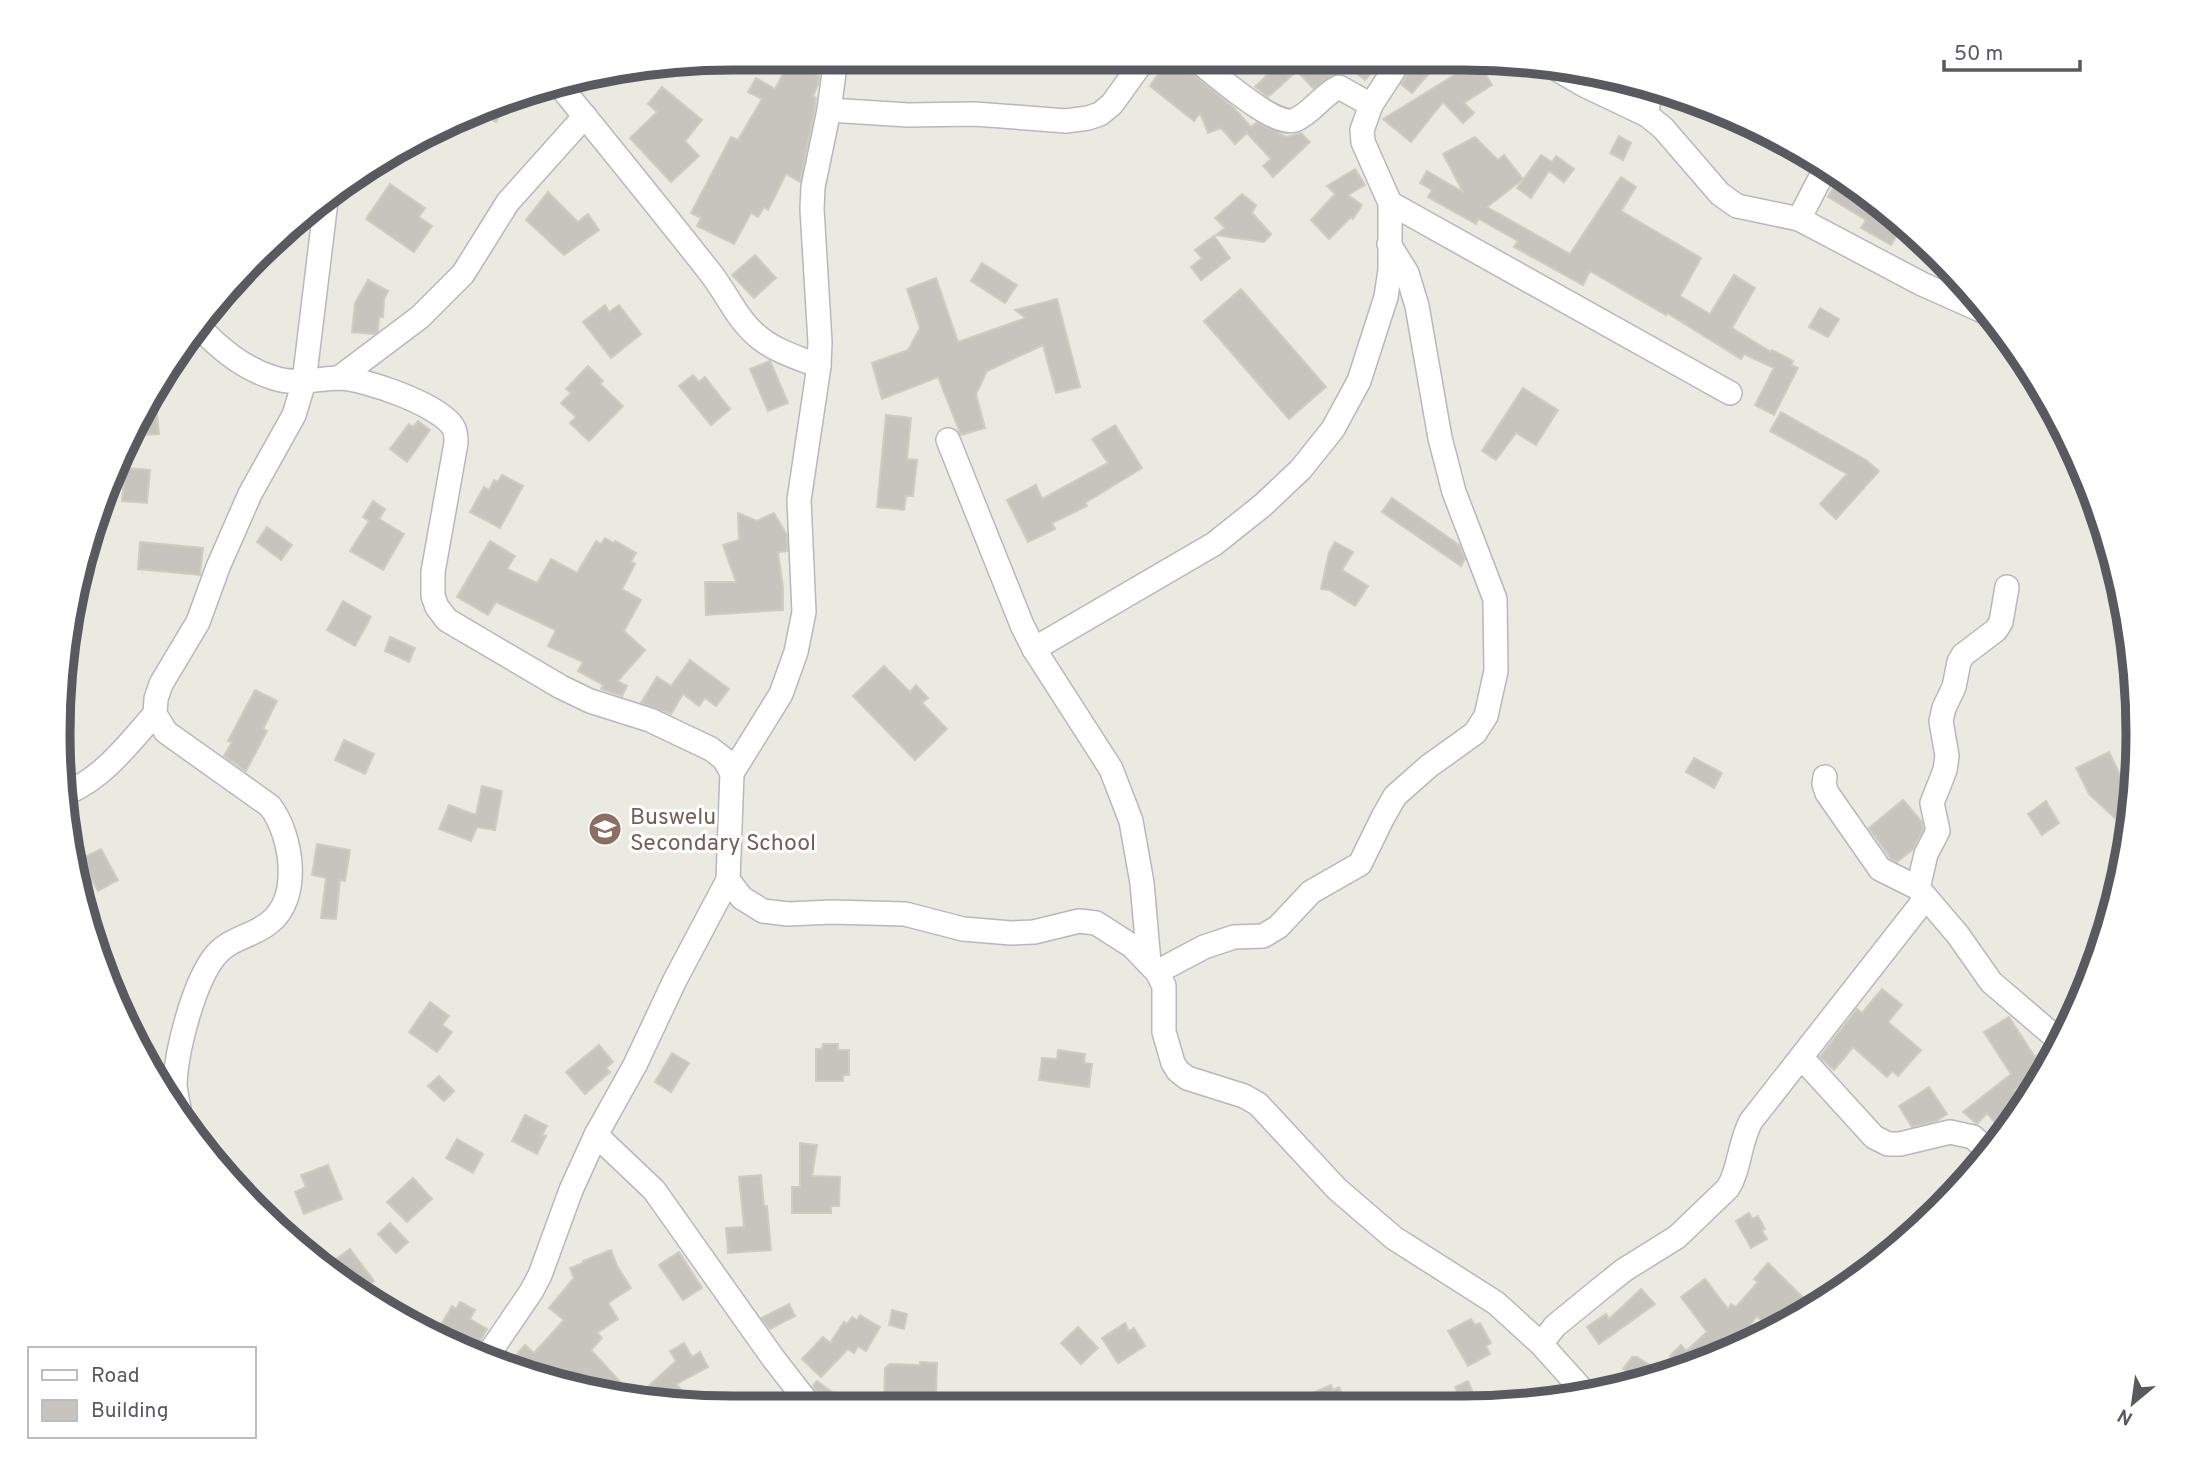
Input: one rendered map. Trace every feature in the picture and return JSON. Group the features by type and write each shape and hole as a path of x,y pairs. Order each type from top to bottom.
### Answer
{"street":[{"path":"491,1350 540,1275 571,1190 596,1135 635,1065 675,980 728,880 732,773 781,694 796,652 804,612 799,500 819,366 820,330 813,187 834,70"},
{"path":"829,110 908,115 975,114 1066,121 1100,114 1112,104 1137,70"},
{"path":"1210,70 1279,119 1295,120 1339,87 1371,105"},
{"path":"1034,649 1214,544 1263,505 1301,469 1333,429 1359,381 1386,297 1390,271 1390,203 1363,142 1362,130 1371,105 1394,70"},
{"path":"1576,80 1648,104 1663,128 1720,194 1737,205 1800,219 1862,254 1962,297"},
{"path":"566,92 716,279 741,320 760,338 783,352 819,366"},
{"path":"339,378 421,317 463,274 508,202 584,116"},
{"path":"1800,219 1822,176"},
{"path":"1390,203 1730,393"},
{"path":"176,1092 178,1064 195,992 214,956 224,947 267,926 284,909 290,862 278,817 270,806 166,732 155,714 156,699 161,684 198,622 218,567 250,494 294,415 304,382 326,210"},
{"path":"1153,967 1234,937 1263,936 1278,928 1311,892 1360,864 1395,796 1429,766 1475,733 1486,716 1496,671 1495,598 1454,492 1440,438 1417,306 1407,273 1389,244"},
{"path":"204,333 220,350 249,368 276,379 304,382 339,378 361,380 388,387 445,418 454,428 457,443 433,572 433,596 447,620 570,692 650,720 711,748 724,759 732,773"},
{"path":"948,440 1022,625 1034,649 1111,769 1131,821 1153,967"},
{"path":"1541,1344 1555,1326 1624,1270 1677,1237 1728,1188 1733,1180 1740,1146 1751,1121 1802,1058 1922,894 1926,854 1938,831 1932,803 1945,770 1947,755 1941,721 1944,708 1954,687 1963,655 1969,648 1992,634 2001,622 2007,587"},
{"path":"73,790 85,785 105,769 155,714"},
{"path":"1825,777 1824,784 1828,793 1880,869 1922,894 1958,935 1991,982 2053,1036"},
{"path":"728,880 742,898 763,911 788,914 905,914 963,929 1011,933 1034,932 1079,921 1096,923 1123,939 1153,967 1164,986 1164,1032 1178,1071 1187,1078 1244,1096 1258,1104 1337,1189 1394,1238 1496,1303 1541,1344 1578,1385"},
{"path":"1802,1058 1874,1137 1888,1144 1900,1144 1950,1132 1973,1137 1982,1145"},
{"path":"596,1135 654,1190 803,1396"}],"building":[{"path":"785,70 807,70 819,76 813,96 816,98 815,108 800,182 786,174 768,210 764,207 758,217 751,213 734,244 697,226 701,218 691,213 731,137 738,140 762,99 748,92 756,78 775,89"},
{"path":"1161,70 1188,70 1234,108 1251,127 1257,122 1286,137 1301,133 1310,142 1273,177 1263,166 1271,159 1247,133 1235,144 1221,128 1208,133 1200,113 1194,121 1150,86"},
{"path":"1272,70 1342,70 1313,88 1297,71 1268,97 1255,87"},
{"path":"1353,70 1374,70 1365,80"},
{"path":"1411,70 1432,70 1412,93 1401,84"},
{"path":"1463,70 1483,70 1492,85 1464,103 1474,113 1463,123 1443,102 1411,142 1383,119"},
{"path":"662,87 702,120 685,141 699,156 671,182 630,138 657,112 648,104"},
{"path":"502,112 496,122 487,117"},
{"path":"1619,136 1631,143 1623,160 1610,153"},
{"path":"1475,137 1498,160 1504,155 1523,179 1487,207 1570,254 1621,177 1636,187 1621,211 1701,258 1680,296 1710,314 1734,275 1755,288 1732,328 1771,352 1772,350 1793,361 1791,365 1798,368 1774,415 1755,405 1774,368 1744,354 1741,359 1667,313 1666,315 1590,271 1583,285 1514,247 1518,241 1479,219 1476,224 1428,197 1432,190 1420,183 1427,171 1463,192 1443,154"},
{"path":"1541,155 1552,162 1556,156 1574,169 1564,182 1549,171 1531,198 1517,188"},
{"path":"1355,169 1365,185 1348,195 1362,205 1353,219 1351,217 1329,239 1311,220 1335,194 1327,186"},
{"path":"390,184 425,208 419,217 432,226 414,252 366,219"},
{"path":"1835,185 1867,207 1898,233 1891,245 1861,228 1866,220 1828,197"},
{"path":"548,192 578,222 588,214 599,230 564,255 526,220"},
{"path":"1242,194 1256,205 1252,213 1271,234 1264,242 1216,235 1225,228 1215,218"},
{"path":"1214,236 1230,258 1201,280 1191,267 1202,258 1195,250"},
{"path":"755,255 776,278 754,298 732,275"},
{"path":"982,263 1017,285 1005,303 971,281"},
{"path":"936,278 958,342 1026,318 1015,310 1057,299 1080,387 1056,393 1043,345 987,371 976,394 985,428 961,435 938,377 882,399 872,363 908,350 920,328 907,289"},
{"path":"368,280 388,291 384,299 383,317 379,317 378,331 374,334 352,332 355,303"},
{"path":"1241,289 1326,387 1289,419 1204,321"},
{"path":"605,305 609,312 619,305 641,334 611,358 583,322"},
{"path":"1820,308 1839,319 1828,337 1809,327"},
{"path":"770,361 788,403 768,411 750,369"},
{"path":"588,366 603,381 600,384 623,406 589,441 570,423 576,417 561,403 571,393 566,389"},
{"path":"693,375 699,382 705,377 730,409 711,425 679,386"},
{"path":"1523,388 1558,410 1536,445 1516,433 1496,460 1482,451"},
{"path":"156,406 159,434 145,435 144,428"},
{"path":"1781,412 1866,460 1879,471 1836,519 1820,504 1847,474 1770,431"},
{"path":"886,415 911,418 907,459 917,460 913,496 906,496 904,510 877,507"},
{"path":"418,421 430,430 407,462 390,449 409,424 413,427"},
{"path":"1115,425 1142,468 1085,503 1087,506 1052,523 1055,529 1028,542 1007,500 1036,485 1042,499 1108,463 1092,439"},
{"path":"125,468 150,470 147,503 122,501"},
{"path":"502,475 523,486 500,528 470,512 484,487 489,490 494,480 498,482"},
{"path":"1392,498 1459,545 1465,559 1461,566 1382,512"},
{"path":"373,501 385,509 379,519 404,534 383,570 350,551 369,521 363,517"},
{"path":"738,513 757,521 774,513 787,535 787,551 778,552 783,610 706,615 705,582 736,582 723,545 739,540"},
{"path":"267,527 292,545 281,560 257,542"},
{"path":"605,538 636,553 631,562 635,564 622,589 641,600 624,631 645,650 618,681 627,686 622,696 601,689 603,685 578,671 583,662 548,646 556,630 496,602 488,615 457,597 490,541 515,556 507,569 537,583 551,559 577,573 596,541 601,544"},
{"path":"140,542 203,548 200,575 138,569"},
{"path":"1335,542 1353,552 1342,570 1368,586 1355,606 1329,590 1321,589 1329,552"},
{"path":"343,601 371,617 355,646 327,630"},
{"path":"390,637 415,648 409,662 385,651"},
{"path":"690,660 729,689 716,706 705,698 699,706 683,694 671,714 641,703 657,677 671,686"},
{"path":"884,666 910,692 916,685 928,698 922,703 947,729 915,760 853,696"},
{"path":"255,690 277,701 263,729 267,731 246,771 224,756 232,742 228,741"},
{"path":"344,740 374,754 365,774 335,760"},
{"path":"2109,752 2123,781 2125,779 2118,821 2089,794 2076,768"},
{"path":"1694,758 1722,773 1714,788 1686,772"},
{"path":"482,786 502,791 495,830 477,827 471,841 439,829 449,805 476,815"},
{"path":"1903,800 1922,822 1923,829 1913,849 1897,862 1891,859 1869,828"},
{"path":"2046,801 2059,823 2042,835 2028,814"},
{"path":"317,844 350,850 345,881 340,880 336,919 321,918 326,878 312,875"},
{"path":"101,849 118,880 98,891 82,858"},
{"path":"1882,989 1902,1005 1888,1022 1921,1050 1898,1076 1892,1071 1887,1077 1853,1047 1834,1070 1820,1057 1857,1009 1862,1013"},
{"path":"430,1002 449,1016 442,1025 452,1032 437,1052 409,1032"},
{"path":"2009,1017 2035,1057 2045,1049 2026,1082 2014,1090 2018,1095 1997,1125 1987,1113 1977,1124 1963,1112 2011,1074 1984,1032"},
{"path":"823,1044 838,1044 838,1050 849,1050 849,1075 843,1075 843,1081 816,1081 816,1049 822,1049"},
{"path":"599,1045 613,1062 606,1068 610,1072 585,1094 566,1072"},
{"path":"1058,1050 1085,1054 1084,1063 1092,1064 1089,1087 1039,1080 1042,1058 1057,1059"},
{"path":"672,1053 689,1063 671,1092 655,1082"},
{"path":"439,1076 454,1091 444,1101 428,1086"},
{"path":"1929,1087 1947,1114 1936,1121 1912,1127 1899,1106"},
{"path":"525,1115 547,1126 542,1135 546,1136 537,1154 512,1141"},
{"path":"457,1139 483,1154 473,1173 446,1158"},
{"path":"800,1143 817,1145 812,1176 840,1177 839,1206 831,1206 831,1213 792,1213 792,1187 800,1187"},
{"path":"328,1165 342,1199 304,1214 295,1192 306,1187 301,1175"},
{"path":"761,1175 771,1250 728,1253 726,1228 744,1227 739,1177"},
{"path":"413,1178 432,1199 407,1222 387,1202"},
{"path":"1749,1213 1752,1219 1758,1216 1767,1239 1751,1248 1736,1221"},
{"path":"390,1223 408,1242 396,1253 378,1234"},
{"path":"350,1249 374,1281 368,1286 346,1271 336,1259"},
{"path":"611,1250 617,1266 631,1288 608,1303 618,1319 597,1333 602,1338 591,1350 625,1386 561,1373 513,1358 525,1345 534,1353 564,1320 549,1308 574,1278 570,1268"},
{"path":"679,1252 702,1288 683,1300 659,1265"},
{"path":"1768,1263 1806,1300 1770,1320 1767,1317 1763,1322 1757,1316 1740,1335 1675,1361 1670,1356 1681,1345 1686,1351 1707,1332 1681,1297 1705,1279 1728,1309 1731,1304 1736,1307 1758,1282 1754,1279"},
{"path":"1641,1289 1655,1304 1599,1344 1587,1327 1606,1314 1609,1319"},
{"path":"460,1302 475,1310 470,1319 487,1329 477,1345 439,1328 452,1306 456,1309"},
{"path":"789,1304 795,1316 770,1329 761,1318"},
{"path":"892,1310 907,1314 904,1329 889,1325"},
{"path":"860,1315 880,1327 866,1351 858,1346 854,1353 848,1349 821,1377 802,1359 823,1337 830,1343 844,1322 847,1324 852,1317 857,1320"},
{"path":"1471,1319 1475,1325 1480,1323 1491,1343 1486,1346 1490,1354 1468,1366 1448,1331"},
{"path":"1125,1323 1129,1331 1134,1328 1145,1346 1118,1363 1102,1338"},
{"path":"1078,1327 1098,1348 1081,1364 1061,1343"},
{"path":"684,1343 692,1357 700,1352 708,1367 676,1384 683,1392 681,1394 645,1390 676,1361 670,1351"},
{"path":"1632,1357 1637,1357 1654,1368 1631,1374 1623,1369"},
{"path":"920,1362 937,1363 936,1396 884,1396 885,1368 890,1364 920,1365"},
{"path":"817,1381 837,1396 819,1396 813,1386"},
{"path":"1468,1381 1474,1396 1459,1396 1455,1387"},
{"path":"1331,1385 1333,1390 1339,1387 1343,1396 1305,1396"}],"place":[{"name":"Buswelu Secondary School","path":"605,829"}]}
